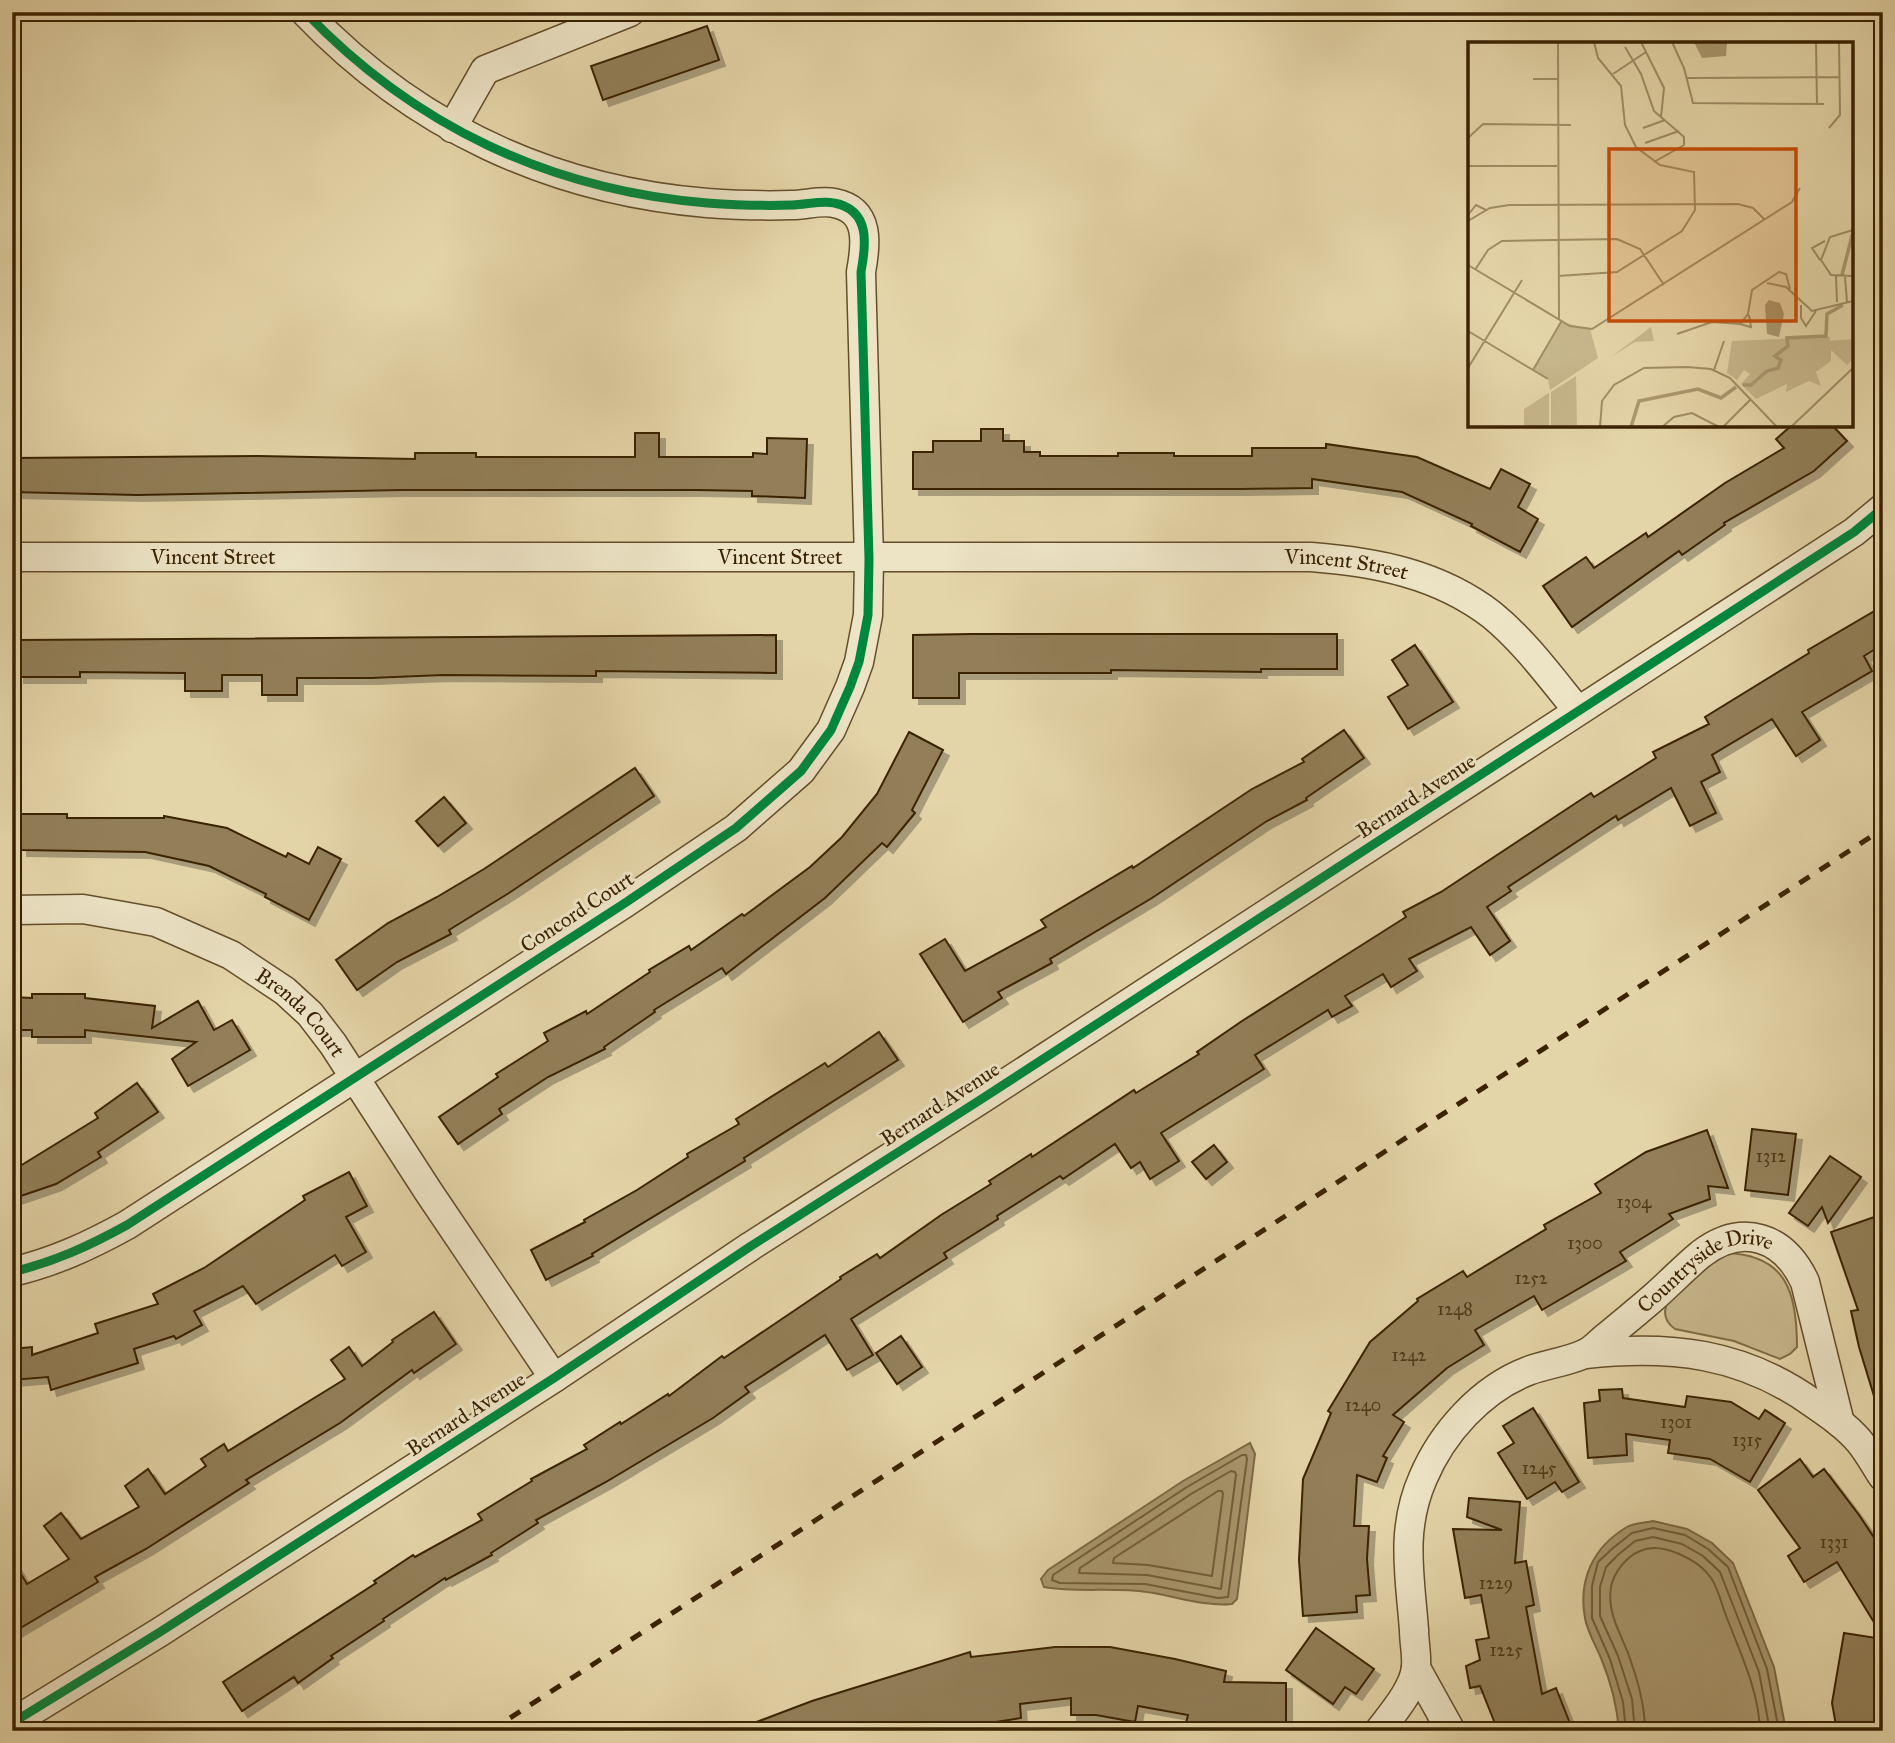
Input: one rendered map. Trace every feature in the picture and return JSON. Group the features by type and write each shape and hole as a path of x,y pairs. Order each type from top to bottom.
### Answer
{"street":[{"name":"Concord Court","path":"12,1272 46,1264 86,1248 127,1225 625,903 725,835 801,771 831,730 859,662 868,615 869,558 862,380 861,272 865,246 863,226 853,212 834,202 778,205 711,203 628,193 562,175 515,158 452,128 373,76 305,12"},
{"path":"452,128 485,70 630,12"},
{"name":"Bernard Avenue","path":"12,1723 160,1632 554,1378 751,1246 1854,533 1883,508"},
{"name":"Vincent Street","path":"12,557 1311,557 1350,560 1388,566 1424,577 1459,593 1490,615 1546,671 1578,711"},
{"name":"Brenda Court","path":"12,910 83,909 174,928 232,954 285,990 310,1014 333,1044 554,1378"},
{"name":"Countryside Drive","path":"1585,1354 1644,1306 1702,1253 1735,1238 1763,1239 1780,1247 1790,1256 1805,1282 1840,1423"},
{"name":"Countryside Drive","path":"1451,1731 1416,1668 1407,1552 1409,1518 1432,1458 1455,1425 1493,1390 1526,1372 1585,1354 1657,1349 1695,1353 1732,1362 1790,1388 1840,1423 1860,1442 1883,1477"},
{"path":"1379,1731 1409,1687 1416,1668"}],"shaded area":[{"path":"1726,1253 1747,1255 1763,1261 1775,1269 1784,1280 1791,1294 1796,1328 1797,1347 1790,1354 1780,1359 1734,1341 1675,1329 1666,1319 1666,1308 1680,1286"}],"water":[{"path":"1250,1443 1255,1454 1237,1599 1232,1604 1200,1603 1134,1591 1044,1587 1041,1579 1048,1570 1183,1481"},
{"path":"1653,1521 1687,1529 1712,1543 1733,1563 1774,1667 1786,1731 1619,1731 1611,1685 1586,1623 1583,1604 1586,1578 1597,1555 1615,1535 1627,1527"}],"building":[{"path":"707,26 719,60 603,100 591,66"},
{"path":"1790,427 1834,427 1847,441 1814,471 1724,523 1725,525 1682,555 1679,551 1572,627 1543,586 1586,557 1594,568 1646,533 1648,537 1725,483 1784,448 1776,439"},
{"path":"981,429 1003,429 1003,441 1024,441 1024,452 1040,452 1040,456 1174,453 1174,456 1252,456 1252,448 1326,448 1326,444 1417,457 1490,489 1501,469 1530,484 1518,507 1538,519 1520,552 1471,526 1472,524 1402,492 1312,479 1312,488 913,489 913,452 933,452 933,441 981,441"},
{"path":"635,433 659,433 659,457 753,457 753,453 767,454 767,438 807,439 805,498 752,496 752,491 695,490 402,490 137,495 12,492 12,458 258,456 415,459 415,453 476,453 476,457 635,457"},
{"path":"1883,606 1883,644 1864,656 1872,671 1802,712 1820,740 1796,756 1772,719 1712,755 1720,772 1701,782 1716,813 1690,826 1671,788 1618,820 1616,816 1508,887 1511,891 1487,907 1510,941 1490,955 1471,927 1409,959 1417,971 1391,987 1383,974 1345,996 1352,1006 1332,1017 1328,1010 1255,1055 1264,1069 1161,1133 1179,1161 1150,1179 1140,1162 1131,1168 1115,1144 1063,1179 1060,1176 944,1253 947,1258 851,1319 873,1355 847,1370 825,1335 745,1387 749,1392 713,1418 536,1520 538,1523 491,1553 492,1555 446,1580 445,1578 383,1619 384,1621 331,1656 333,1658 298,1683 294,1677 242,1711 223,1682 376,1583 374,1581 413,1555 415,1557 482,1520 478,1514 532,1481 531,1479 587,1449 584,1445 620,1422 621,1424 668,1394 669,1396 722,1356 724,1358 841,1279 840,1277 877,1254 880,1258 1031,1154 1032,1157 1134,1090 1136,1093 1199,1054 1197,1052 1242,1021 1406,917 1403,912 1441,892 1591,793 1594,797 1656,758 1653,752 1709,724 1705,717 1809,653 1808,650"},
{"path":"1337,634 1337,669 1261,669 1261,672 1111,670 1111,673 959,673 959,698 913,698 913,635"},
{"path":"776,635 776,673 596,671 596,676 297,678 297,695 262,695 262,675 222,675 222,691 185,691 185,673 80,672 80,677 18,677 18,640"},
{"path":"1415,645 1453,702 1408,729 1388,697 1408,685 1392,660"},
{"path":"1344,730 1364,758 1306,798 1307,800 1267,821 1152,898 1050,959 1052,963 998,992 1002,998 963,1022 920,954 945,939 965,971 1046,927 1041,920 1132,866 1133,868 1252,789 1304,762 1302,759"},
{"path":"909,732 943,750 912,810 915,813 887,847 882,843 825,898 726,974 722,968 654,1010 655,1012 604,1047 605,1049 548,1077 499,1109 502,1114 458,1144 439,1117 498,1077 496,1074 548,1041 544,1033 586,1011 587,1014 650,972 649,970 689,946 691,950 742,914 744,916 810,867 842,837 877,794"},
{"path":"635,768 654,796 449,930 451,934 397,962 357,990 336,960 388,923 484,869"},
{"path":"444,797 466,823 438,846 416,821"},
{"path":"21,814 67,814 67,818 164,816 227,828 286,857 288,853 309,864 318,847 341,859 309,920 265,897 266,894 209,866 145,852 21,850"},
{"path":"32,994 85,994 85,998 155,1006 152,1028 198,1001 214,1030 232,1020 250,1050 188,1086 172,1059 196,1042 85,1030 85,1037 32,1037 32,1030 12,1030 12,997 32,998"},
{"path":"879,1032 898,1060 744,1158 745,1161 592,1254 593,1256 546,1280 531,1250 585,1222 584,1220 637,1190 688,1157 687,1154 739,1124 736,1119 825,1063 828,1067"},
{"path":"137,1083 158,1112 98,1152 101,1157 56,1184 12,1199 12,1171 98,1118 95,1113"},
{"path":"1752,1129 1796,1134 1788,1195 1745,1190"},
{"path":"1707,1130 1728,1188 1708,1186 1710,1199 1669,1214 1673,1219 1620,1252 1626,1261 1542,1310 1534,1296 1475,1330 1484,1345 1447,1368 1393,1415 1404,1422 1383,1456 1387,1458 1377,1482 1357,1475 1354,1526 1369,1526 1367,1559 1370,1595 1356,1596 1357,1612 1303,1616 1299,1560 1303,1479 1331,1413 1328,1411 1370,1342 1418,1301 1417,1299 1463,1271 1467,1277 1546,1229 1544,1225 1601,1193 1595,1184 1646,1152"},
{"path":"1214,1145 1227,1162 1206,1179 1192,1162"},
{"path":"1830,1156 1861,1177 1828,1223 1822,1207 1808,1226 1789,1213"},
{"path":"349,1172 367,1206 346,1217 366,1252 342,1266 335,1255 256,1304 243,1286 194,1311 202,1325 176,1339 174,1336 134,1349 138,1363 51,1390 48,1377 12,1380 12,1349 32,1347 32,1355 98,1333 95,1324 158,1304 153,1294 204,1268 305,1200 303,1196"},
{"path":"1883,1214 1883,1408 1878,1409 1851,1311 1858,1310 1831,1232"},
{"path":"434,1312 456,1344 414,1373 412,1370 340,1423 246,1480 249,1483 146,1549 95,1577 98,1582 12,1633 12,1559 27,1584 69,1559 44,1526 61,1513 81,1539 139,1507 125,1486 148,1469 165,1494 206,1466 201,1459 224,1444 228,1451 345,1379 331,1360 349,1347 362,1366 393,1342 392,1340"},
{"path":"901,1336 922,1367 897,1384 876,1353"},
{"path":"1622,1389 1623,1398 1685,1407 1687,1396 1731,1402 1759,1419 1765,1410 1785,1423 1750,1482 1710,1459 1668,1453 1670,1440 1626,1434 1627,1455 1588,1458 1584,1403 1600,1401 1599,1390"},
{"path":"1533,1408 1579,1482 1562,1492 1555,1482 1527,1499 1498,1453 1514,1443 1503,1426"},
{"path":"1800,1459 1813,1477 1824,1469 1883,1551 1883,1637 1837,1562 1804,1582 1788,1556 1800,1548 1758,1490"},
{"path":"1469,1498 1520,1502 1515,1563 1526,1561 1534,1605 1526,1607 1542,1694 1556,1688 1573,1731 1498,1731 1480,1686 1470,1688 1466,1666 1480,1660 1476,1640 1489,1638 1481,1595 1465,1598 1453,1529 1502,1530 1467,1517"},
{"path":"1316,1628 1374,1669 1356,1694 1345,1687 1333,1704 1286,1670"},
{"path":"1844,1633 1883,1639 1883,1731 1837,1731 1832,1703"},
{"path":"1055,1647 1110,1647 1175,1659 1226,1671 1224,1682 1286,1683 1286,1731 1198,1731 1185,1727 1188,1715 1138,1706 1135,1722 1096,1715 1071,1715 1071,1698 1020,1704 1021,1718 963,1731 738,1729 812,1701 970,1652 971,1657"}],"railway":[{"path":"490,1731 1883,829"}],"cycle path":[{"path":"12,1272 71,1253 127,1225 625,903 736,828 801,771 831,730 859,662 868,615 869,559 861,272 864,240 863,230 855,213 829,202 739,205 649,196 593,184 540,167 488,145 439,119 392,88 347,52 305,12"},
{"path":"12,1723 160,1632 554,1378 751,1246 1854,532 1883,508"}]}
